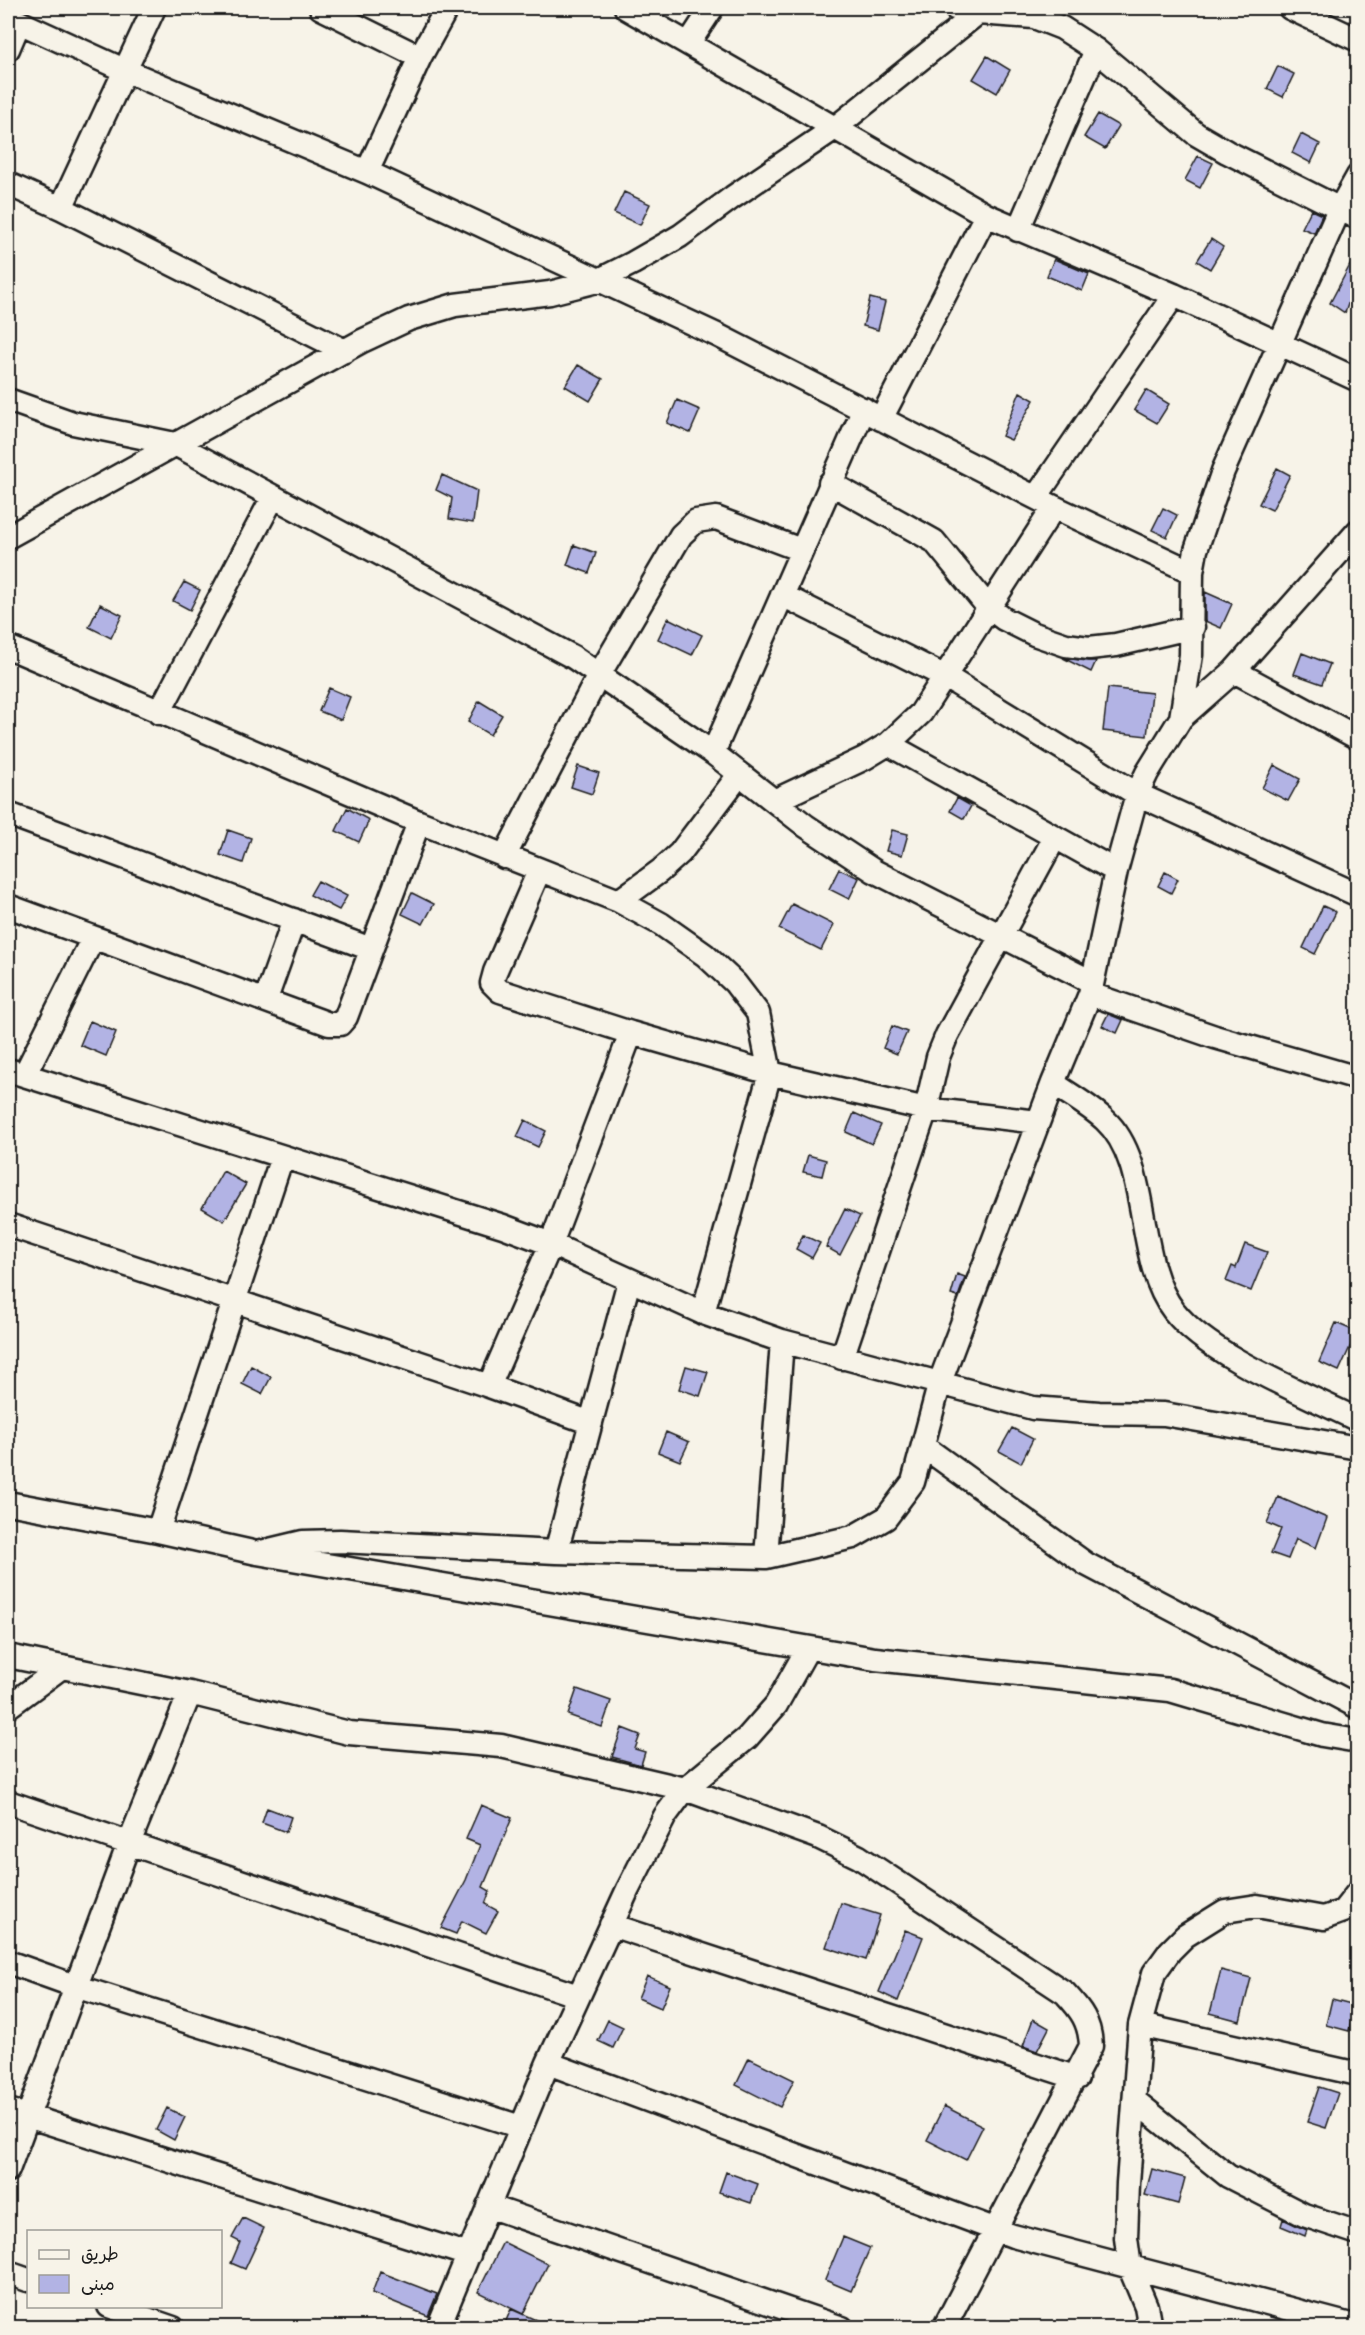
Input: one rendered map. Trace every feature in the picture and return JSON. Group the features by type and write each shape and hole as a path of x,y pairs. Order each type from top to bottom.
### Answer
{"street":[{"path":"61,208 154,8"},
{"path":"321,8 420,57"},
{"path":"367,172 420,57 447,8"},
{"path":"626,8 986,215 1280,342 1358,380"},
{"path":"690,43 712,8"},
{"path":"955,8 1034,17 1062,28 1096,50 1197,134 1227,152 1348,214"},
{"path":"1290,8 1358,39"},
{"path":"8,537 345,351 409,319 455,305 550,292 597,281 680,236 733,196 835,128 981,10"},
{"path":"8,49 13,20 124,70 367,172 717,335 1045,502 1192,572"},
{"path":"1018,230 1096,50"},
{"path":"1181,718 1193,627 1192,572 1196,550 1224,471 1280,342 1348,214 1358,176"},
{"path":"8,184 61,208 345,351"},
{"path":"713,753 830,483 873,414 986,215"},
{"path":"774,801 865,758 888,744 921,713 946,677 988,607 1045,502 1174,295"},
{"path":"8,400 73,423 175,444 600,673 713,753 814,832 874,871 999,935 1091,988 1215,1037 1358,1078"},
{"path":"830,483 934,541 988,607 1004,619 1034,634 1066,645 1089,648 1116,645 1193,627"},
{"path":"159,713 273,497"},
{"path":"504,857 600,673 681,535 696,521 716,518 801,550"},
{"path":"257,1553 303,1542 340,1541 556,1552 766,1557 853,1537 886,1518 913,1482 940,1382 1091,988 1116,871 1137,794 1161,747 1181,718 1234,670 1358,531"},
{"path":"782,595 946,677 1137,794 1358,895"},
{"path":"8,647 419,822 619,901 705,955 735,983 758,1013 770,1073 703,1313"},
{"path":"1234,670 1358,738"},
{"path":"888,744 1116,871"},
{"path":"619,901 680,853 739,775"},
{"path":"8,814 371,949"},
{"path":"8,906 329,1024 340,1024 419,822"},
{"path":"842,1358 926,1109 938,1057 999,935 1055,837"},
{"path":"539,871 492,983 500,991 631,1033 770,1073 926,1109 1038,1122"},
{"path":"266,999 294,921"},
{"path":"93,938 16,1072 503,1226 551,1244 703,1313 782,1341 842,1358 1033,1408 1099,1413 1164,1414 1358,1448"},
{"path":"489,1386 551,1244 631,1033"},
{"path":"1053,1083 1106,1121 1128,1155 1155,1275 1173,1311 1209,1345 1358,1420"},
{"path":"158,1531 282,1157"},
{"path":"8,1225 489,1386 591,1423"},
{"path":"556,1552 629,1281"},
{"path":"766,1557 782,1341"},
{"path":"923,1446 1086,1564 1358,1707"},
{"path":"8,1503 158,1531 257,1553 874,1659 1170,1690 1322,1735 1358,1741"},
{"path":"438,2328 548,2063 611,1925 665,1816 685,1789 747,1738 776,1705 808,1648"},
{"path":"8,1656 190,1693 349,1733 501,1746 685,1789 809,1833 859,1857 1065,1993 1082,2011 1090,2028 1091,2046 1077,2078 993,2230 944,2328"},
{"path":"8,1707 62,1666"},
{"path":"8,2170 18,2114 75,1986 129,1843 190,1693"},
{"path":"8,1802 578,1996"},
{"path":"1150,2328 1146,2306 1130,2268 1127,2216 1140,2025 1154,1973 1170,1951 1185,1936 1225,1911 1257,1906 1324,1918 1343,1911 1358,1892"},
{"path":"611,1925 1077,2078"},
{"path":"8,1962 75,1986 521,2127"},
{"path":"1140,2025 1358,2074"},
{"path":"548,2063 993,2230 1358,2327"},
{"path":"1134,2100 1228,2176 1304,2215 1357,2231"},
{"path":"18,2114 469,2255"},
{"path":"488,2206 842,2328"},
{"path":"8,2273 27,2280"},
{"path":"113,2308 173,2328"}],"building":[{"path":"987,56 1010,70 997,93 973,79"},
{"path":"1278,66 1294,74 1283,97 1267,89"},
{"path":"1098,114 1119,126 1105,149 1084,137"},
{"path":"1301,134 1320,144 1311,163 1292,153"},
{"path":"1198,156 1213,163 1200,188 1185,180"},
{"path":"624,192 650,204 640,225 614,213"},
{"path":"1311,210 1322,215 1314,233 1302,228"},
{"path":"1211,239 1223,247 1210,269 1197,261"},
{"path":"1358,250 1358,298 1351,295 1345,313 1330,303"},
{"path":"1054,259 1089,274 1082,291 1047,276"},
{"path":"870,298 885,302 878,330 863,326"},
{"path":"578,365 603,379 590,401 565,386"},
{"path":"1146,390 1169,404 1157,423 1134,410"},
{"path":"1020,392 1034,400 1011,440 1002,436"},
{"path":"677,400 700,410 690,433 667,423"},
{"path":"1277,468 1290,475 1272,510 1259,504"},
{"path":"442,475 477,491 473,523 449,519 452,498 436,490"},
{"path":"1163,508 1177,515 1167,537 1152,530"},
{"path":"574,545 596,553 589,573 567,565"},
{"path":"184,582 200,590 190,610 173,601"},
{"path":"1205,592 1232,604 1221,628 1205,621"},
{"path":"100,604 122,615 111,638 89,627"},
{"path":"668,618 702,635 692,655 658,639"},
{"path":"1302,653 1330,664 1322,684 1294,674"},
{"path":"1063,658 1088,661 1096,661 1091,672"},
{"path":"329,688 350,697 341,720 319,711"},
{"path":"1108,688 1152,693 1147,736 1103,731"},
{"path":"479,701 502,715 490,735 468,722"},
{"path":"1274,765 1300,779 1288,801 1262,788"},
{"path":"578,766 599,773 592,794 571,787"},
{"path":"957,798 971,806 964,819 950,811"},
{"path":"347,808 369,820 359,842 336,831"},
{"path":"228,830 251,838 243,863 220,855"},
{"path":"892,830 908,834 902,855 886,851"},
{"path":"839,869 859,878 849,899 829,889"},
{"path":"1165,872 1178,879 1171,893 1158,886"},
{"path":"318,881 347,896 339,910 310,895"},
{"path":"412,893 434,904 423,924 402,914"},
{"path":"792,904 834,925 821,950 779,929"},
{"path":"1323,906 1336,912 1315,954 1303,948"},
{"path":"1108,1014 1123,1020 1117,1033 1102,1026"},
{"path":"90,1021 116,1032 106,1056 80,1045"},
{"path":"892,1026 907,1032 897,1054 883,1048"},
{"path":"854,1113 881,1125 872,1144 846,1132"},
{"path":"525,1120 546,1131 538,1147 517,1137"},
{"path":"808,1155 826,1160 822,1176 803,1172"},
{"path":"223,1171 246,1184 224,1221 202,1208"},
{"path":"845,1209 860,1216 840,1255 826,1247"},
{"path":"803,1235 820,1243 812,1258 796,1249"},
{"path":"1245,1244 1267,1252 1251,1291 1226,1281 1232,1266 1236,1268"},
{"path":"957,1274 965,1277 958,1297 951,1295"},
{"path":"1336,1323 1357,1332 1339,1371 1319,1362"},
{"path":"251,1366 271,1377 262,1394 242,1384"},
{"path":"686,1366 708,1372 700,1396 679,1389"},
{"path":"1012,1428 1033,1439 1021,1463 999,1451"},
{"path":"666,1432 689,1442 680,1461 658,1452"},
{"path":"1278,1497 1327,1518 1316,1548 1296,1539 1288,1559 1271,1553 1281,1529 1267,1523"},
{"path":"577,1689 611,1701 602,1727 568,1715"},
{"path":"622,1728 640,1735 635,1749 645,1752 641,1765 612,1757"},
{"path":"481,1805 512,1818 483,1887 490,1891 485,1904 498,1911 486,1933 462,1921 456,1934 441,1928 466,1880 480,1845 466,1839"},
{"path":"267,1808 291,1817 286,1832 262,1823"},
{"path":"841,1903 880,1915 866,1960 826,1947"},
{"path":"905,1930 923,1937 898,2001 879,1992"},
{"path":"1221,1970 1251,1978 1240,2021 1210,2013"},
{"path":"647,1976 670,1986 661,2008 638,1998"},
{"path":"1332,1999 1355,2005 1349,2031 1326,2025"},
{"path":"1033,2019 1049,2028 1037,2051 1023,2046"},
{"path":"608,2020 623,2027 613,2048 598,2041"},
{"path":"749,2058 794,2080 780,2107 736,2085"},
{"path":"1319,2087 1338,2093 1326,2128 1307,2122"},
{"path":"944,2106 983,2126 966,2160 927,2140"},
{"path":"167,2108 185,2117 174,2140 156,2130"},
{"path":"1152,2169 1185,2178 1178,2204 1145,2195"},
{"path":"726,2172 758,2184 751,2203 719,2192"},
{"path":"243,2218 264,2228 245,2269 231,2263 240,2242 232,2238"},
{"path":"1283,2219 1307,2230 1305,2236 1281,2226"},
{"path":"843,2237 870,2248 851,2291 825,2280"},
{"path":"503,2242 548,2264 523,2314 478,2292"},
{"path":"380,2272 437,2294 428,2316 372,2293"},
{"path":"511,2309 554,2328 503,2328"}]}
